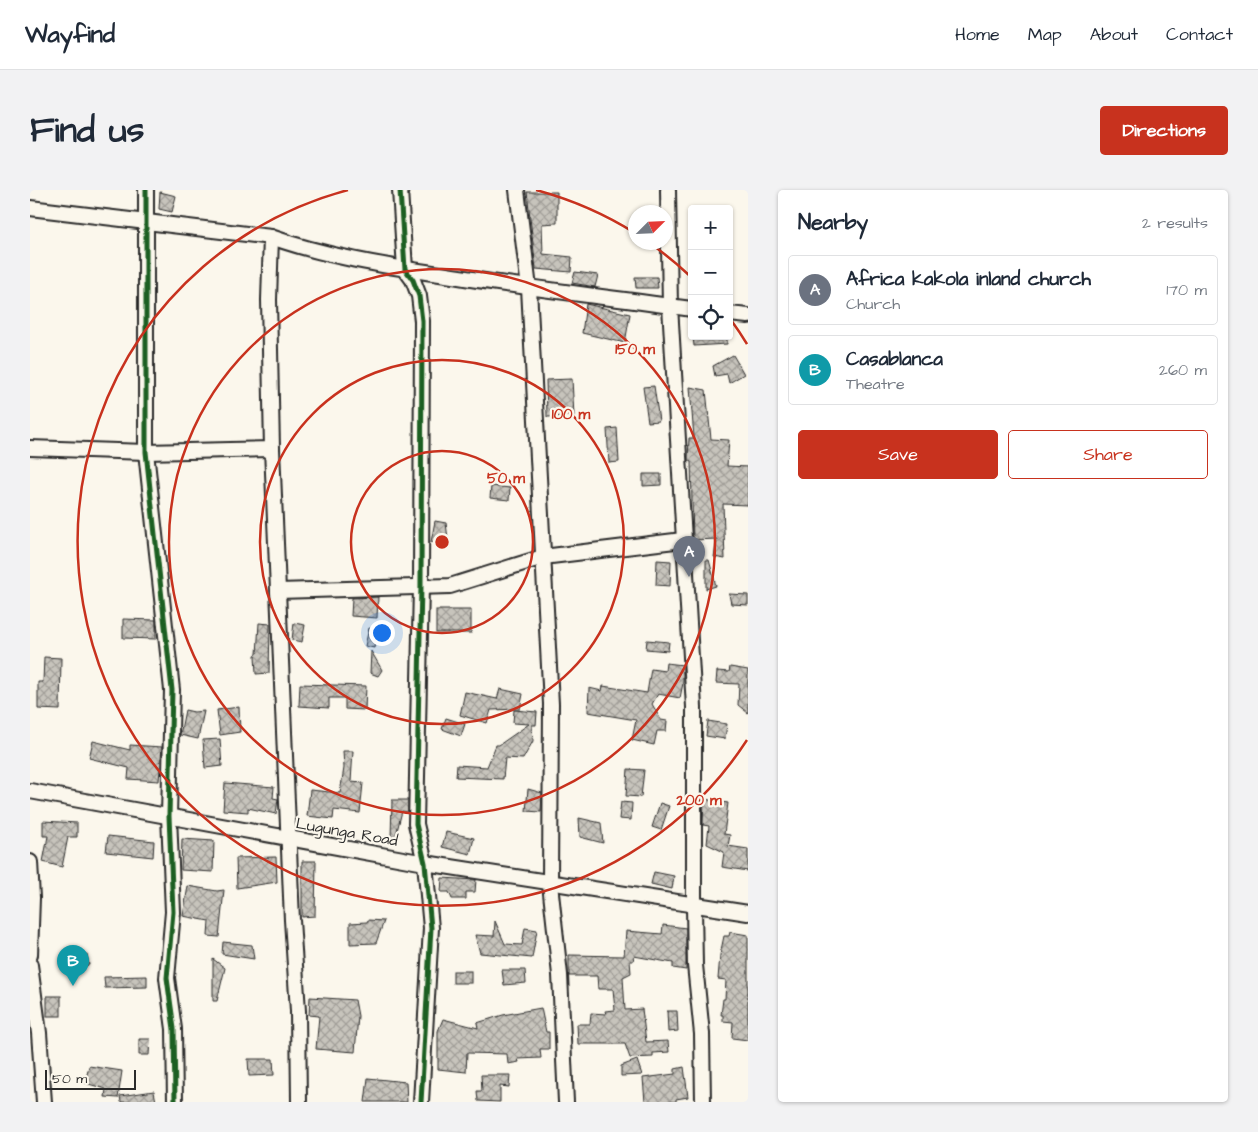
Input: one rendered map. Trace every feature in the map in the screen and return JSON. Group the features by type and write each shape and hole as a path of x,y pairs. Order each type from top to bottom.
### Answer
{"street":[{"path":"146,190 146,452 172,690 169,816 173,912 167,978 174,1029 175,1102"},
{"path":"400,190 405,269 413,280 419,296 422,321 421,586 416,824 425,863 431,928 421,1102"},
{"path":"517,190 529,288 551,704 550,884 560,975 566,1102"},
{"path":"668,190 670,306 694,707 694,906 696,965 702,1034 703,1102"},
{"path":"30,208 271,237 301,248 405,269 529,288 688,308"},
{"path":"271,237 269,300 272,449 298,1011 299,1102"},
{"path":"733,314 748,316"},
{"path":"30,448 146,452 272,449"},
{"path":"278,591 450,586 543,557 683,540"},
{"name":"Lugunga Road","path":"30,792 425,863 550,884 748,913"},
{"path":"30,862 32,898 30,955"},
{"path":"30,965 39,1033 44,1102"}],"building":[{"path":"160,192 176,196 172,212 159,209"},
{"path":"527,192 557,192 557,223 542,224 543,254 572,257 571,272 536,269"},
{"path":"575,272 598,275 595,287 572,283"},
{"path":"635,277 657,277 658,288 636,288"},
{"path":"586,304 630,314 625,343 582,333"},
{"path":"693,340 727,340 727,344 694,346"},
{"path":"733,355 744,374 729,383 727,374 715,376 713,366"},
{"path":"572,379 574,416 547,417 546,380"},
{"path":"654,386 659,421 648,422 643,387"},
{"path":"690,387 706,390 711,439 729,440 727,466 748,467 748,505 723,504 725,559 714,557 717,539 693,540 691,462 688,460 689,438 694,438"},
{"path":"617,428 619,462 609,463 607,429"},
{"path":"643,474 661,474 661,485 643,486"},
{"path":"491,486 510,488 509,500 490,498"},
{"path":"435,521 446,523 448,539 431,542"},
{"path":"657,560 671,561 670,586 656,585"},
{"path":"706,560 709,560 716,586 706,589"},
{"path":"729,594 748,595 748,605 731,604"},
{"path":"378,597 377,618 351,616 352,598"},
{"path":"436,610 471,610 471,633 436,633"},
{"path":"123,619 156,620 156,639 123,638"},
{"path":"259,623 270,624 269,673 256,674 255,655 257,654"},
{"path":"294,623 305,625 302,642 292,640"},
{"path":"369,628 378,630 374,648 365,646"},
{"path":"647,640 669,642 668,651 646,649"},
{"path":"371,651 382,670 378,676 370,673"},
{"path":"44,657 61,658 60,710 38,709 38,682 43,682"},
{"path":"666,663 683,665 683,683 680,698 658,694 652,704 661,720 667,721 666,731 657,731 654,745 632,740 636,720 588,712 589,688 602,691 603,686 647,693 651,669 665,671"},
{"path":"730,667 748,670 748,713 738,705 739,684 716,683 717,671 729,672"},
{"path":"300,684 366,686 365,710 345,709 345,698 329,698 329,708 299,706"},
{"path":"500,689 523,694 520,709 491,710 487,723 460,715 465,692 497,699"},
{"path":"239,707 240,732 220,735 217,710"},
{"path":"185,710 194,712 204,711 198,739 180,735"},
{"path":"514,710 537,712 536,725 532,725 533,741 523,759 505,758 503,779 456,777 457,765 487,767 496,745 499,745 529,724 513,723"},
{"path":"446,718 465,724 461,736 442,729"},
{"path":"708,721 727,724 725,739 706,736"},
{"path":"220,739 222,766 205,768 203,740"},
{"path":"93,741 130,750 130,745 162,747 159,781 128,779 129,768 89,758"},
{"path":"343,751 353,751 351,782 363,783 360,813 334,810 333,819 307,816 310,790 340,793 344,768"},
{"path":"628,769 644,770 641,797 626,796"},
{"path":"225,783 274,787 273,798 278,799 276,814 248,808 248,812 223,810"},
{"path":"528,789 542,793 541,812 526,811"},
{"path":"704,799 728,803 724,834 730,835 728,846 748,849 748,871 722,867 724,852 707,844 709,826 703,825"},
{"path":"392,800 408,800 408,812 402,811 395,839 391,838"},
{"path":"621,802 632,803 631,820 619,819"},
{"path":"660,803 669,806 661,830 652,827"},
{"path":"579,818 601,823 603,843 580,837"},
{"path":"43,821 77,823 77,837 68,837 62,867 43,862 48,836 43,836"},
{"path":"446,832 474,838 470,854 442,847"},
{"path":"108,836 154,841 153,857 106,852"},
{"path":"182,839 214,841 213,872 181,870"},
{"path":"276,857 277,882 237,888 236,858"},
{"path":"302,861 316,861 315,916 302,917"},
{"path":"654,872 674,876 672,889 651,884"},
{"path":"442,878 476,880 475,892 466,892 466,899 452,899 449,892 441,892"},
{"path":"188,886 217,891 224,890 219,937 208,936 209,921 183,916"},
{"path":"368,920 384,921 376,943 350,944 350,923 367,922"},
{"path":"495,921 505,944 522,945 525,928 537,930 532,958 480,953 475,935 494,936"},
{"path":"663,925 686,928 686,970 673,968 673,963 634,956 633,961 630,961 631,973 623,977 625,1010 642,1009 646,1042 668,1041 669,1052 653,1053 653,1057 630,1058 625,1044 578,1044 577,1024 590,1024 591,1013 606,1014 605,1011 615,1010 613,989 598,989 597,976 569,976 569,955 624,956 626,931 662,934"},
{"path":"730,932 748,935 748,1040 732,1038 733,1022 723,1021 723,1015 721,1015 723,999 725,999 726,980 718,979 720,955 724,936 729,936"},
{"path":"223,942 252,945 254,959 222,954"},
{"path":"87,955 89,965 63,969 61,959"},
{"path":"213,959 225,968 217,1001 213,1001"},
{"path":"502,970 525,970 526,983 504,985"},
{"path":"453,971 471,971 471,983 453,983"},
{"path":"147,976 147,987 105,988 104,977"},
{"path":"47,996 61,996 61,1016 47,1016"},
{"path":"310,997 355,1000 358,1016 355,1052 316,1049 319,1016 309,1015"},
{"path":"541,1008 546,1032 549,1032 549,1049 540,1049 541,1058 518,1059 519,1062 508,1064 507,1054 467,1053 466,1072 438,1069 438,1031 443,1019 478,1028 477,1023 503,1015"},
{"path":"667,1011 677,1011 678,1031 668,1032"},
{"path":"139,1039 150,1039 149,1055 139,1055"},
{"path":"248,1059 273,1059 274,1075 249,1076"},
{"path":"637,1060 642,1075 621,1076 621,1066"},
{"path":"89,1066 122,1071 118,1098 105,1097 106,1089 85,1083"},
{"path":"684,1067 688,1097 676,1099 676,1102 645,1102 643,1078 675,1074 675,1069"},
{"path":"481,1075 510,1075 509,1087 500,1086 500,1102 478,1101 477,1091 482,1091"},
{"path":"368,1078 406,1082 407,1102 365,1102"},
{"path":"154,1091 156,1102 121,1102 120,1096"}],"cycle path":[{"path":"146,190 146,452 172,690 169,816 173,912 167,978 174,1029 175,1102"},
{"path":"400,190 405,269 413,280 419,296 422,321 421,586 416,824 425,863 431,928 421,1102"}],"place":[{"name":"Africa kakola inland church","path":"689,577"},
{"name":"Casablanca","path":"73,986"}]}
